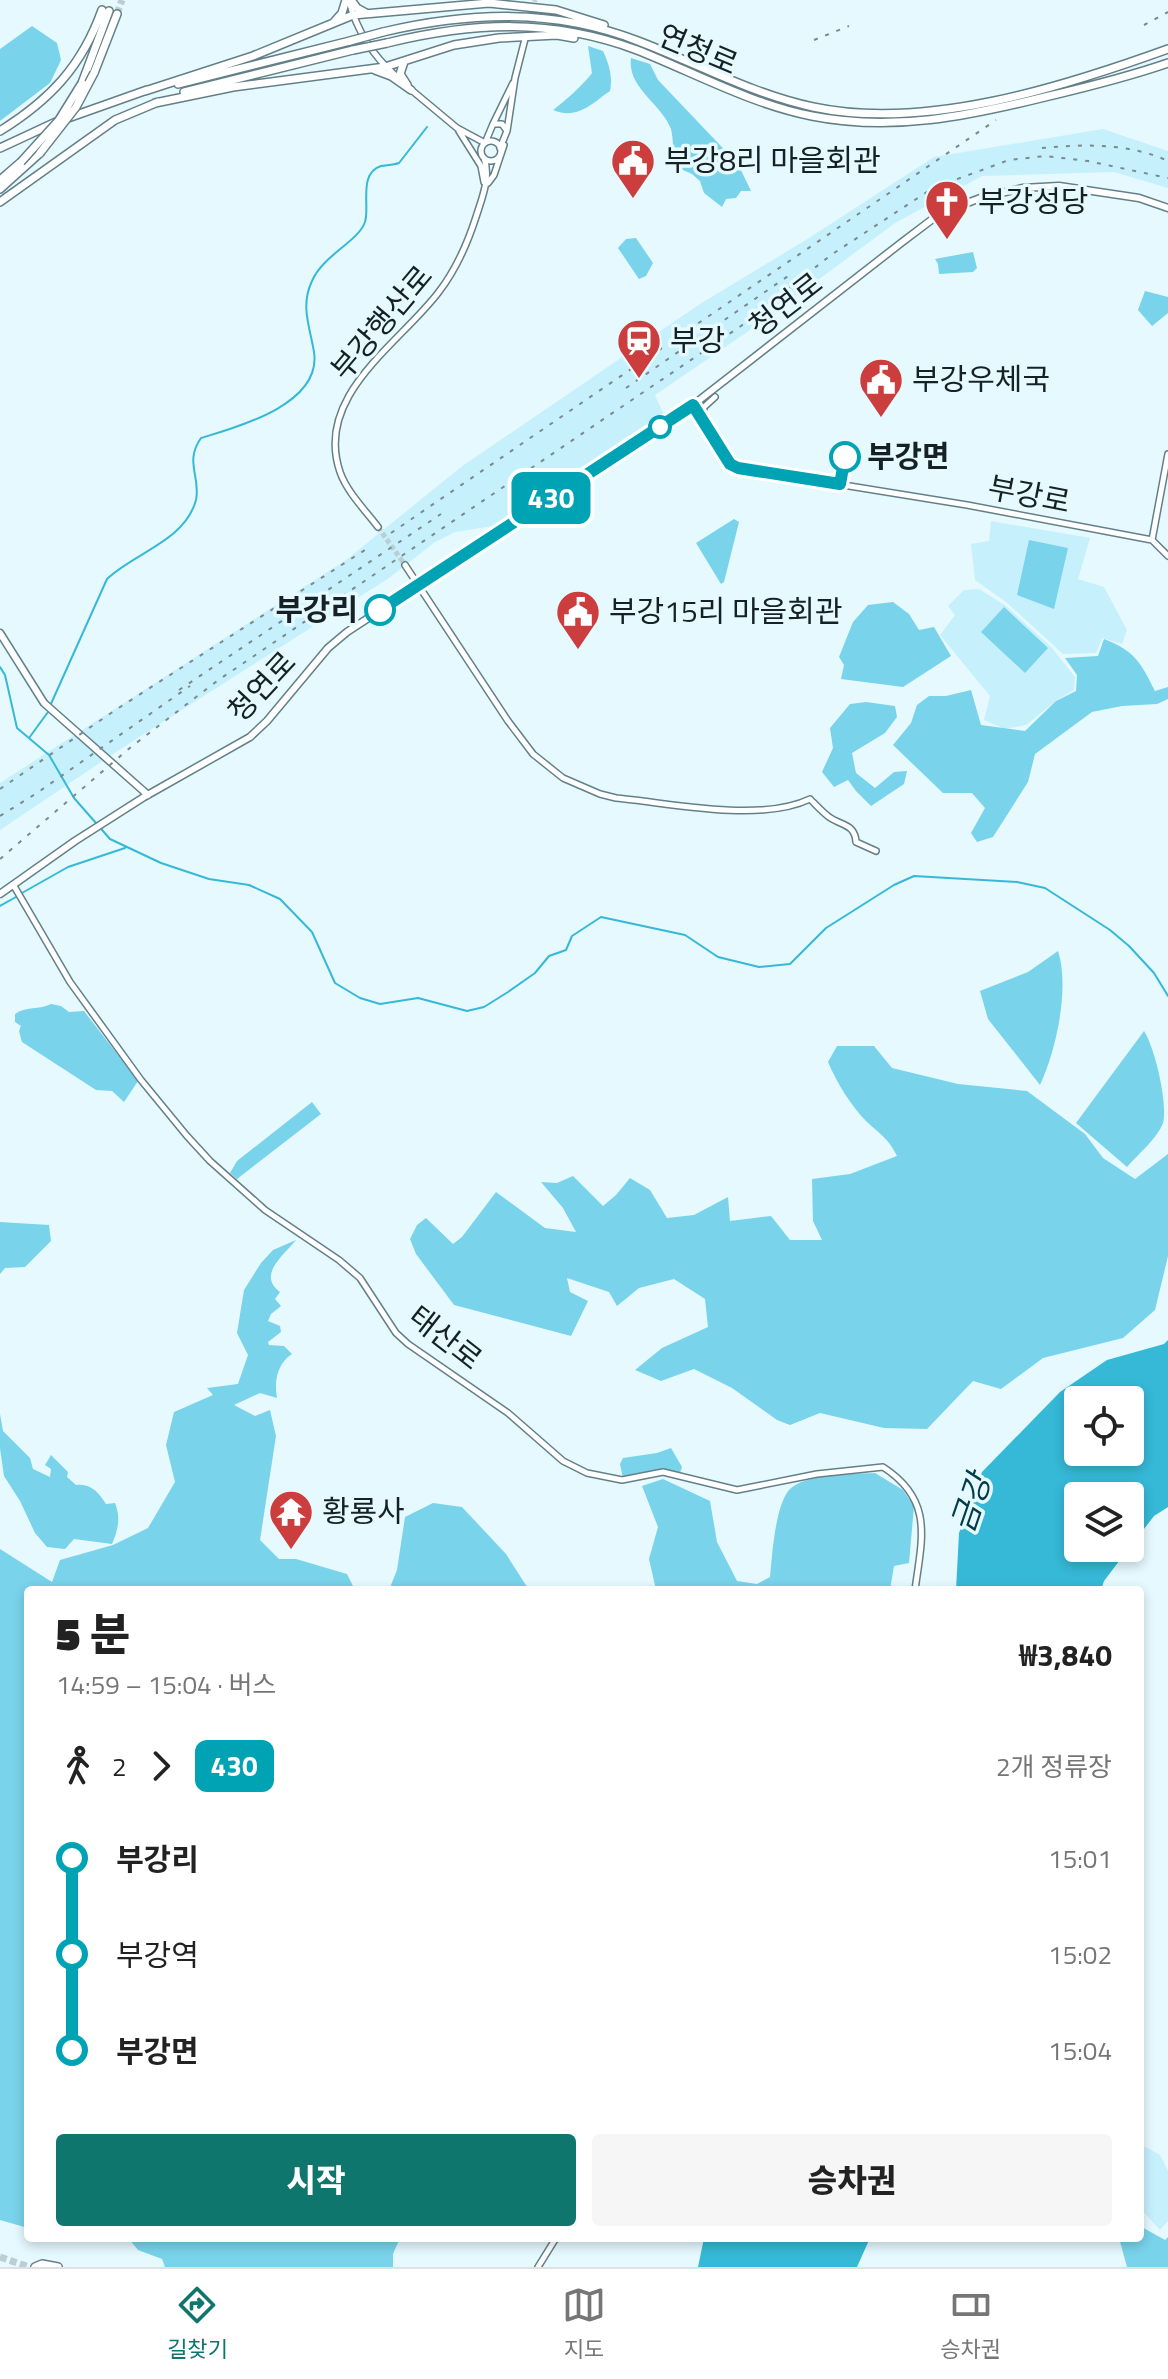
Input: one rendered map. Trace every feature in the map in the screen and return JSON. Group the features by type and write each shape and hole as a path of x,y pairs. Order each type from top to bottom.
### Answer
{"highway":[{"path":"332,23 349,0 357,8 372,14"},
{"path":"145,91 253,56 353,15 489,3 524,5 591,19 635,39"},
{"path":"0,131 49,95 72,69 91,40 105,10 82,83 59,120 0,180"},
{"path":"0,189 40,153 76,107 94,73 117,14"},
{"name":"연청로","path":"0,148 89,109 145,91 209,78 383,32 455,18 516,15 576,23 635,39 780,98 815,107 879,114 914,113 978,103 1088,75 1168,49"},
{"name":"연청로","path":"0,205 115,120 155,103 187,91 353,50 457,29 516,25 584,35 636,50 778,107 811,116 877,123 912,123 978,114 1168,63"},
{"path":"155,103 233,87 385,67 454,45 534,35 557,35 636,50"},
{"path":"409,58 402,63 400,74 411,90"},
{"path":"365,69 391,76 411,90"},
{"path":"35,2267 42,2264 58,2267"}],"main road":[{"name":"청연로","path":"0,894 15,888 75,841 146,796 250,737 328,648 693,405 923,227 954,208 983,197 1023,188 1059,186 1139,198 1168,208"},
{"path":"0,633 48,707 146,796"}],"street":[{"path":"349,0 353,15 371,49 385,67 459,130 482,155 492,161 497,158"},
{"path":"485,187 502,155 525,39"},
{"path":"485,187 488,173 482,155 485,143 515,78"},
{"path":"493,124 502,124 507,131"},
{"path":"459,130 479,137 489,132"},
{"path":"459,130 485,143 495,142 500,148"},
{"path":"459,130 481,166 485,187"},
{"path":"485,187 507,131"},
{"name":"부강행산로","path":"378,527 341,475 336,435 339,414 352,388 437,295 452,273 465,249 485,187"},
{"path":"702,420 704,407 715,397"},
{"name":"부강로","path":"693,405 730,464 738,468 967,505 1152,540"},
{"path":"1168,454 1152,540 1168,556"},
{"path":"405,565 517,733 533,754 563,778 616,798 721,808 767,811 810,799 827,816 850,826 856,833 856,842 876,851"},
{"name":"태산로","path":"15,888 70,982 141,1080 180,1127 210,1161 265,1210 339,1260 360,1278 389,1323 408,1344 508,1413 563,1461 587,1473 622,1480 663,1472 737,1490 817,1474 883,1467 909,1492 920,1510 922,1525 915,1586"},
{"path":"538,2267 554,2242"}],"shaded area":[{"path":"32,26 57,43 61,60 50,83 0,121 0,49"},
{"path":"588,46 603,51 610,71 610,91 577,112 553,110 592,73"},
{"path":"631,58 650,64 658,80 738,164 751,191 741,191 736,198 726,199 722,207 704,193 700,181 692,174 676,167 671,129 634,78"},
{"path":"1103,129 1168,151 1168,188 1114,172 982,176 895,223 753,328 655,395 663,413 493,526 455,532 435,542 389,578 119,750 0,830 0,783 346,560 461,467 700,304 934,157"},
{"path":"636,238 653,263 646,276 639,279 618,248 626,239"},
{"path":"973,252 977,268 973,272 939,274 935,259"},
{"path":"1145,291 1168,297 1168,313 1152,326 1138,310"},
{"path":"734,519 739,522 721,584 696,543"},
{"path":"991,521 1090,538 1078,579 1104,587 1127,630 1122,644 1102,638 1096,653 1063,654 1006,602 975,580 971,544 989,541"},
{"path":"1029,540 1068,548 1054,609 1017,595"},
{"path":"979,589 1006,606 1052,648 1075,677 1074,690 1026,725 1005,729 984,720 990,696 940,635 955,615 948,606 964,590"},
{"path":"893,602 909,614 919,630 934,627 951,656 903,687 841,679 844,665 839,657 853,622 868,605"},
{"path":"1004,607 1048,648 1025,673 981,632"},
{"path":"1104,639 1123,648 1136,659 1155,691 1168,687 1168,699 1157,704 1092,712 1035,754 1028,782 993,837 977,842 971,833 985,808 972,793 943,793 893,745 911,723 917,705 929,696 946,696 971,690 981,725 1025,731 1056,701 1076,691 1077,675 1065,658 1098,656"},
{"path":"866,702 895,706 897,717 885,733 852,753 856,773 875,788 894,772 907,771 904,784 871,806 848,780 834,787 822,772 833,748 830,728 850,704"},
{"path":"1058,951 1062,983 1060,1019 1040,1085 988,1019 980,991 1028,972"},
{"path":"51,1004 69,1012 84,1011 138,1081 124,1102 112,1091 96,1090 22,1042 21,1026 15,1022 15,1014"},
{"path":"1144,1031 1160,1076 1163,1123 1152,1141 1127,1167 1076,1123"},
{"path":"837,1046 874,1046 892,1068 958,1084 1027,1091 1085,1134 1103,1158 1135,1179 1168,1154 1168,1256 1155,1310 1123,1338 1043,1358 1001,1389 973,1381 927,1429 884,1428 820,1413 790,1425 777,1420 732,1388 694,1369 661,1381 635,1370 662,1348 708,1327 705,1299 674,1279 639,1288 617,1306 609,1292 567,1278 570,1292 588,1301 571,1336 454,1305 416,1254 410,1239 417,1225 426,1218 453,1244 462,1237 496,1192 545,1228 576,1232 563,1208 541,1182 557,1183 573,1176 603,1206 630,1178 650,1190 667,1218 694,1215 728,1197 730,1221 771,1216 790,1240 822,1240 813,1221 812,1179 850,1174 897,1156 887,1141 855,1109 836,1078 828,1062"},
{"path":"312,1102 321,1114 237,1179 230,1173 237,1161"},
{"path":"0,1222 49,1225 51,1241 25,1267 5,1268 0,1274"},
{"path":"296,1240 274,1266 271,1279 280,1292 275,1299 281,1306 268,1321 280,1326 281,1332 268,1342 269,1345 284,1346 292,1354 278,1373 277,1398 260,1393 234,1405 255,1416 270,1410 276,1436 260,1540 279,1559 296,1559 347,1574 353,1586 24,1586 24,2227 0,2220 0,1549 52,1582 60,1560 113,1545 148,1528 175,1482 166,1445 174,1412 213,1395 207,1388 238,1384 248,1355 237,1333 244,1290 273,1250"},
{"path":"0,1414 3,1431 30,1458 33,1469 50,1477 51,1469 45,1465 51,1455 76,1485 90,1487 106,1504 115,1503 118,1524 112,1544 74,1539 65,1549 47,1547 35,1533 4,1476"},
{"path":"671,1448 682,1467 680,1473 667,1470 623,1478 620,1464 623,1458"},
{"path":"875,1473 903,1490 914,1506 909,1563 894,1566 891,1586 655,1586 649,1559 658,1527 642,1486 663,1479 710,1501 717,1542 737,1581 757,1584 770,1577 777,1519 789,1490 805,1481"},
{"path":"433,1503 462,1507 506,1554 526,1586 391,1586 397,1570 405,1517"},
{"path":"1144,2148 1160,2155 1168,2171 1168,2221 1160,2230 1144,2212"},
{"path":"1144,2228 1165,2240 1168,2237 1168,2267 1127,2267 1120,2242 1144,2242"},
{"path":"131,2242 398,2242 393,2254 393,2267 165,2267 162,2259 138,2250"}],"water":[{"name":"금강","path":"1168,1340 1168,1507 1154,1516 1144,1529 1144,1482 1064,1482 1064,1562 1118,1562 1102,1586 956,1586 959,1533 982,1472 1064,1389 1064,1466 1144,1466 1144,1386 1069,1386 1107,1360 1164,1344"},
{"path":"703,2242 868,2242 857,2267 698,2267"}],"waterway":[{"path":"50,706 107,579 170,536 190,514 197,492 194,455 201,438 255,420 292,399 305,386 313,370 314,352 306,308 312,281 324,264 355,236 365,222 367,183 374,170 399,163 427,127"},
{"path":"0,667 5,675 17,728 49,755 74,798 110,839 161,863 209,879 249,885 280,899 312,932 335,983 360,998 380,1004 418,998 467,1011 484,1007 535,973 549,956 566,950 572,936 601,917 685,935 718,957 759,967 790,964 826,928 894,885 914,876 1017,882 1045,888 1129,946 1154,973 1168,996"},
{"path":"29,738 48,712"},
{"path":"22,893 68,867 125,848"},
{"path":"0,906 16,897"}],"tunnel":[{"path":"117,14 122,0"},
{"path":"525,38 535,0"},
{"path":"378,527 405,565"},
{"path":"0,2257 29,2267"}],"railway":[{"path":"1144,25 1168,12"},
{"path":"814,40 849,26"},
{"path":"391,533 996,120"},
{"path":"1042,148 1106,146 1138,151 1168,161"},
{"path":"0,859 131,747 217,681 741,326 831,255 933,188 1009,160 1045,156 1088,161 1168,178"},
{"path":"626,388 791,274"},
{"path":"179,690 441,514"},
{"path":"0,789 117,709 368,548"},
{"path":"0,816 190,686"}],"bus line":[{"name":"430","path":"380,610 693,405 730,464 738,468 840,484 845,457"}],"place":[{"name":"부강8리 마을회관","path":"633,200"},
{"name":"부강성당","path":"947,241"},
{"name":"부강","path":"639,380"},
{"name":"부강우체국","path":"881,419"},
{"name":"부강면","path":"845,457"},
{"name":"부강리","path":"380,610"},
{"name":"부강15리 마을회관","path":"578,651"},
{"name":"황룡사","path":"291,1551"}]}
